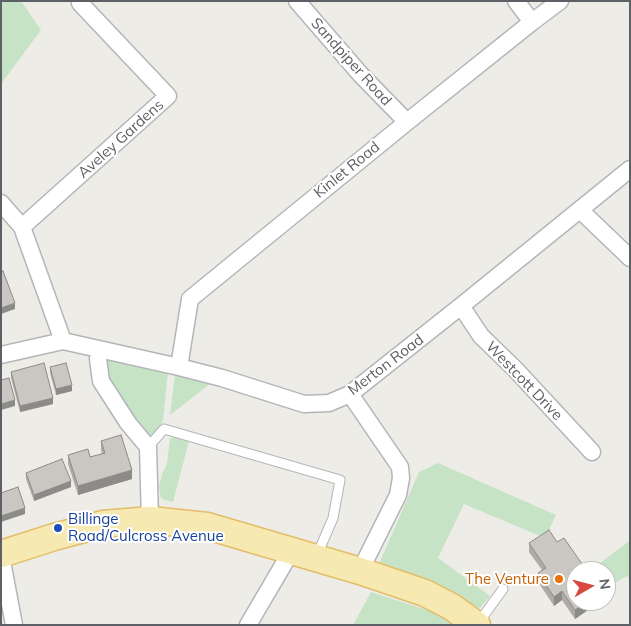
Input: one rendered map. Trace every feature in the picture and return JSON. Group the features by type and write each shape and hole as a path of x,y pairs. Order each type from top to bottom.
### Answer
{"main road":[{"path":"1,555 54,537 103,524 150,520 208,526 360,571 425,593 452,607 477,625"}],"street":[{"name":"Sandpiper Road","path":"297,1 361,75 407,122"},
{"path":"516,1 532,22"},
{"name":"Kinlet Road","path":"179,367 190,299 407,122 560,1"},
{"name":"Aveley Gardens","path":"22,227 168,96 80,3"},
{"name":"Merton Road","path":"63,341 222,378 304,404 329,402 350,394 630,170"},
{"path":"1,203 22,227 63,341 1,355"},
{"path":"580,210 630,258"},
{"name":"Westcott Drive","path":"461,306 481,336 515,369 592,452"},
{"path":"98,359 101,381 128,424 148,447 150,520"},
{"path":"350,394 400,467 401,478 398,495 360,571"},
{"path":"248,625 304,554"},
{"path":"1,555 14,625"}],"lane":[{"path":"148,447 164,429 340,480 333,518 304,554"},
{"path":"477,625 503,589"}],"green space":[{"path":"1,1 21,1 41,30 1,84"},
{"path":"106,350 168,372 163,421 148,447 105,380"},
{"path":"175,374 210,384 170,415"},
{"path":"177,437 189,441 173,502 161,498 159,487 167,464 170,438"},
{"path":"438,463 556,515 545,538 464,504 438,558 490,596 480,608 379,564 419,472"},
{"path":"630,540 630,580 627,576 616,583 616,561 603,561"},
{"path":"371,592 439,614 453,625 353,625"}],"building":[{"path":"3,271 15,303 1,308 1,272"},
{"path":"44,363 53,398 20,406 11,372"},
{"path":"66,363 72,385 56,389 50,367"},
{"path":"9,378 15,400 1,404 1,380"},
{"path":"121,435 132,470 78,486 68,455 88,449 90,457 105,453 101,441"},
{"path":"62,459 71,481 34,495 26,473"},
{"path":"18,487 25,508 1,516 1,493"},
{"path":"549,530 557,542 564,538 580,561 566,561 566,597 562,591 554,597 538,573 546,568 529,543"}],"place":[{"name":"Billinge Road/Culcross Avenue","path":"58,528"},
{"name":"The Venture","path":"559,579"}]}
